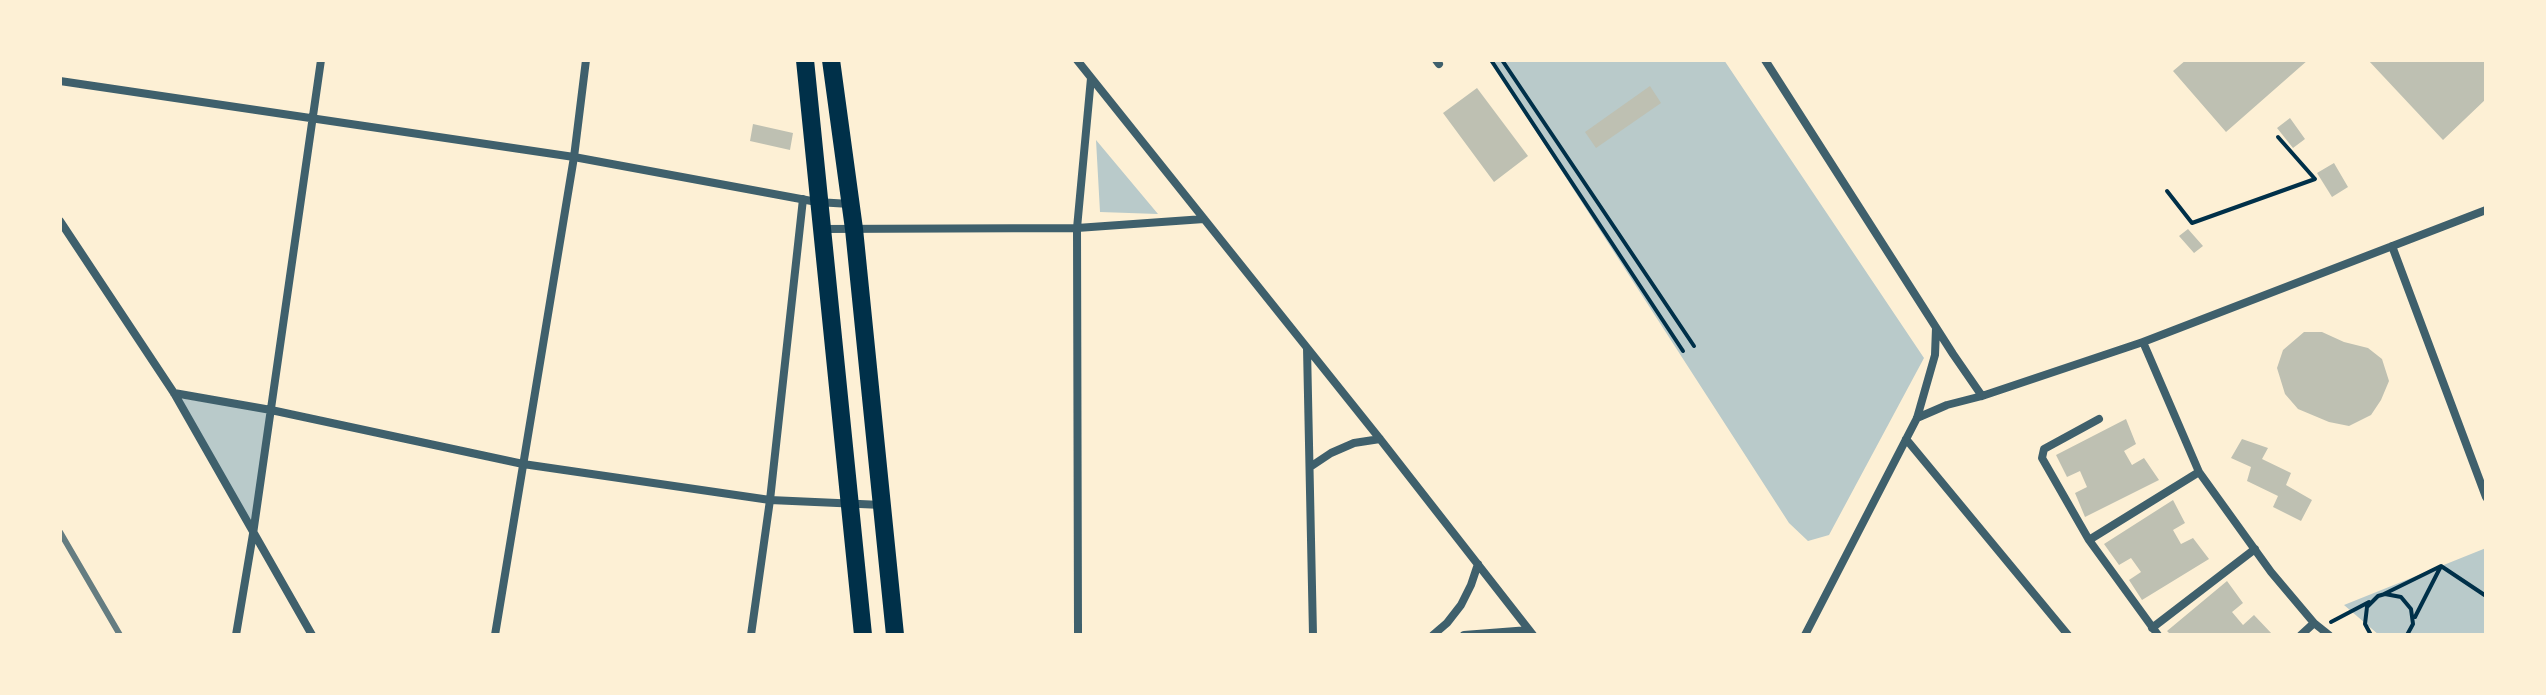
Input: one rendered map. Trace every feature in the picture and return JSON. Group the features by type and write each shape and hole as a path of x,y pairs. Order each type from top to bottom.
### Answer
{"main road":[{"path":"805,60 810,200 820,229 863,635"},
{"path":"831,60 854,229 895,635"}],"street":[{"path":"236,635 321,60"},
{"path":"495,635 574,157 586,60"},
{"path":"1077,60 1531,633"},
{"path":"1765,60 1982,396"},
{"path":"1078,635 1077,228 1091,78"},
{"path":"60,81 574,157 810,200 850,204"},
{"path":"751,635 810,200"},
{"path":"1917,418 1947,405 2143,342 2486,210"},
{"path":"820,229 1077,228 1204,219"},
{"path":"60,221 174,393 312,635"},
{"path":"2392,246 2486,497"},
{"path":"1805,635 1917,418 1935,355 1936,327"},
{"path":"2143,342 2199,472 2271,572 2329,635"},
{"path":"1307,347 1313,635"},
{"path":"174,393 271,410 523,464 770,500 882,505"},
{"path":"2099,419 2044,449 2042,458 2089,540 2155,632 2255,549"},
{"path":"1310,467 1354,443 1380,439"},
{"path":"1906,439 2068,635"},
{"path":"2089,540 2199,472"},
{"path":"1433,635 1461,605 1478,564"},
{"path":"2301,635 2317,625"},
{"path":"1464,635 1531,633"}],"path":[{"path":"1490,60 1500,60 1694,346"},
{"path":"1490,60 1683,351"},
{"path":"2167,191 2192,223 2315,179 2278,137"},
{"path":"2317,625 2441,566"},
{"path":"2441,566 2486,596"},
{"path":"2408,634 2441,566"},
{"path":"2382,595 2393,594 2407,602 2413,622"},
{"path":"2371,601 2364,615 2371,635"}],"shaded area":[{"path":"1490,60 1724,60 1924,358 1829,535 1808,541 1789,523"},
{"path":"1096,140 1158,214 1100,212"},
{"path":"180,398 268,412 251,526"},
{"path":"2486,548 2486,635 2379,635 2344,605"}],"building":[{"path":"2186,60 2308,60 2226,132 2173,71"},
{"path":"2368,60 2486,60 2486,99 2443,140"},
{"path":"1650,86 1661,103 1596,148 1585,132"},
{"path":"1477,88 1528,156 1494,182 1443,113"},
{"path":"2290,118 2305,139 2293,148 2277,128"},
{"path":"753,124 793,133 790,150 750,141"},
{"path":"2334,163 2348,187 2332,197 2317,173"},
{"path":"2188,229 2203,246 2194,253 2179,236"},
{"path":"2304,332 2322,332 2368,348 2382,359 2389,381 2371,415 2349,426 2329,422 2298,409 2285,394 2277,368 2283,350"},
{"path":"2126,419 2136,444 2124,451 2132,465 2144,458 2159,480 2085,517 2075,493 2087,487 2080,471 2067,477 2056,455"},
{"path":"2242,439 2268,448 2262,459 2291,473 2286,485 2312,500 2301,521 2273,507 2278,496 2247,481 2251,467 2231,458"},
{"path":"2173,500 2185,523 2173,530 2181,544 2193,538 2209,559 2142,600 2129,580 2141,572 2131,558 2119,565 2104,544"},
{"path":"2227,581 2243,603 2232,612 2243,625 2254,615 2273,635 2171,635 2167,631"}],"railway":[{"path":"60,532 120,635"}]}
